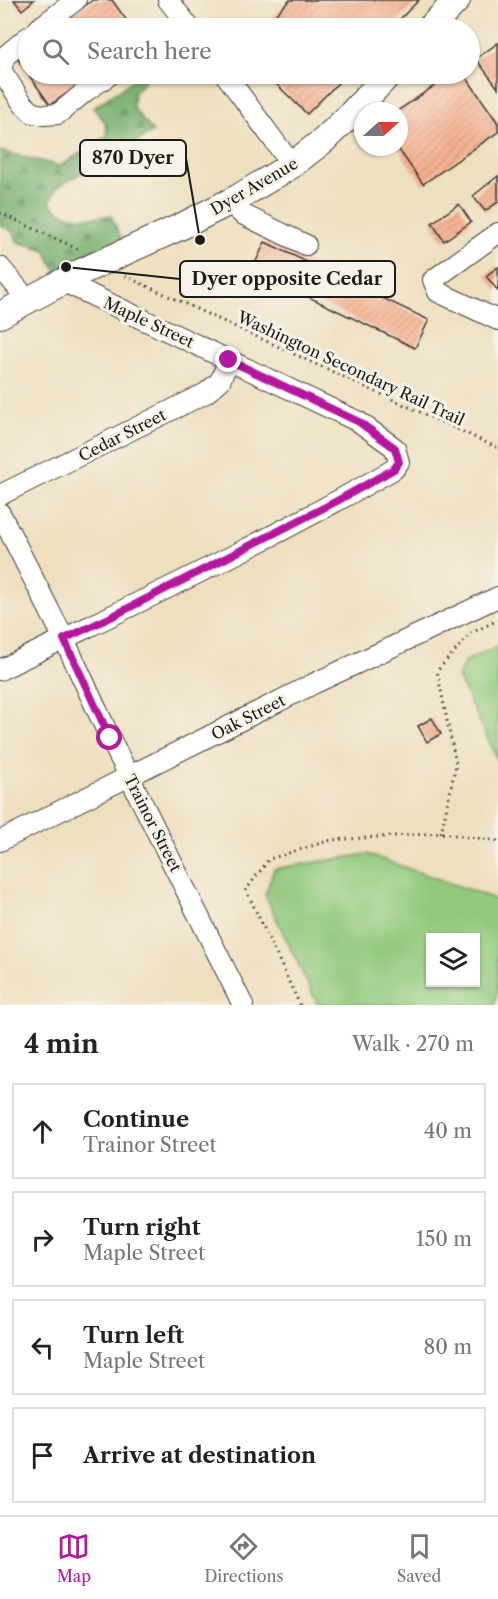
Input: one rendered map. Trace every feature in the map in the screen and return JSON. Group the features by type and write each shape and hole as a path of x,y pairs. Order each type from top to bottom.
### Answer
{"main road":[{"path":"439,18 457,0"},
{"name":"Dyer Avenue","path":"0,315 101,262 229,202 292,165 324,140 380,84"}],"street":[{"path":"52,18 76,0"},
{"path":"168,0 177,18"},
{"path":"18,45 5,56 2,70 23,104 33,113 58,114 96,84"},
{"path":"232,84 292,165"},
{"path":"229,202 242,214 306,245"},
{"path":"498,233 433,280 438,292 498,320"},
{"path":"3,274 28,300"},
{"name":"Maple Street","path":"0,670 109,618 337,501 394,469 399,462 395,448 359,422 64,282"},
{"name":"Cedar Street","path":"0,495 206,393 219,381 229,360"},
{"name":"Trainor Street","path":"0,513 243,1005"},
{"name":"Oak Street","path":"0,841 313,684 498,597"}],"path":[{"name":"Washington Secondary Rail Trail","path":"0,213 76,248 135,282 498,448"},
{"path":"441,833 456,764 437,671 471,633 498,620"},
{"path":"300,1005 246,890 269,859 331,840 441,833 498,843"}],"green space":[{"path":"128,84 143,84 134,92 133,108 153,132 57,187 50,203 56,209 78,217 111,215 126,250 61,281 45,250 18,242 12,231 0,225 0,151 60,166 107,136 105,122 93,108"},
{"path":"498,646 498,760 458,677 465,661"},
{"path":"367,854 498,900 498,990 494,1005 318,1005 265,895 274,869"}],"building":[{"path":"14,0 34,0 22,10"},
{"path":"93,0 112,0 125,18 67,18"},
{"path":"290,0 419,0 401,18 272,18"},
{"path":"498,43 498,88 480,64 480,56"},
{"path":"35,84 80,84 50,105"},
{"path":"276,84 337,84 307,114"},
{"path":"437,84 471,84 498,123 498,132 423,184 403,156 408,156 408,104"},
{"path":"498,176 498,202 485,211 473,196"},
{"path":"459,204 471,222 444,241 432,223"},
{"path":"265,242 429,320 415,348 252,270"},
{"path":"498,267 498,291 486,276"},
{"path":"432,718 441,734 427,742 418,726"}],"place":[{"name":"870 Dyer","path":"200,240"},
{"name":"Dyer opposite Cedar","path":"66,267"}],"route":[{"path":"110,738 64,639 337,501 394,469 399,462 395,448 359,422 229,360"}]}
